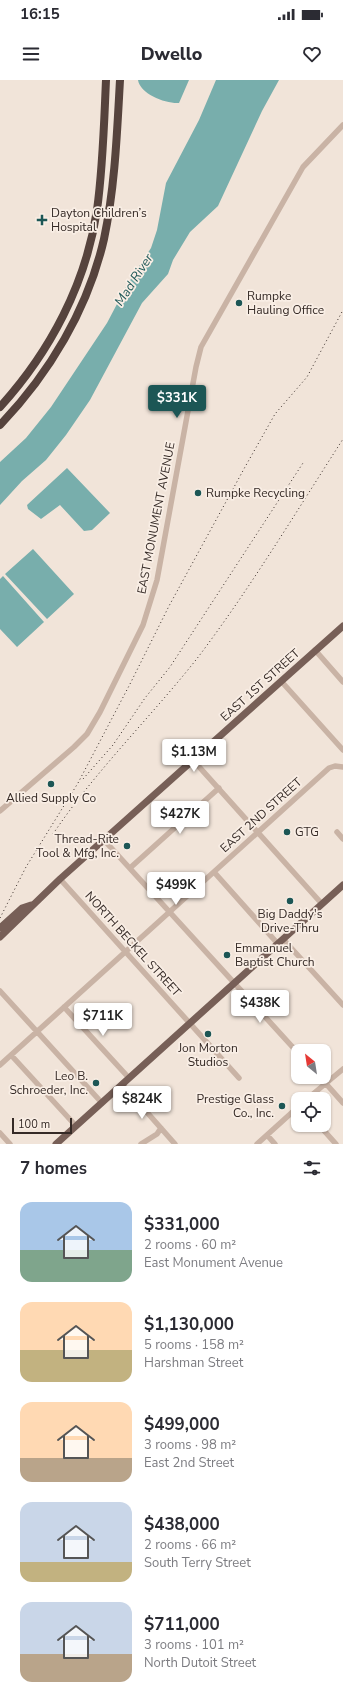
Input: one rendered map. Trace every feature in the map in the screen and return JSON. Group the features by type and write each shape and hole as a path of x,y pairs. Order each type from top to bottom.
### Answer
{"highway":[{"path":"1,404 30,372 51,339 72,295 83,266 97,212 101,173 106,80"},
{"path":"0,425 33,387 61,346 73,323 95,268 103,241 114,176 120,80"}],"main road":[{"name":"EAST 1ST STREET","path":"0,937 26,913 31,905 343,626"},
{"path":"56,1144 322,904 342,888"},
{"name":"EAST 1ST STREET","path":"0,928 22,908 31,905"}],"street":[{"name":"EAST MONUMENT AVENUE","path":"0,811 74,747 86,734 100,712 147,615 157,580 196,367 202,345 304,167 343,124"},
{"path":"315,650 343,682"},
{"path":"281,681 342,749"},
{"path":"193,760 322,904"},
{"name":"EAST 2ND STREET","path":"0,1065 329,768 335,766 343,767"},
{"path":"130,868 219,788"},
{"path":"337,832 343,839"},
{"path":"104,840 291,1045"},
{"path":"214,872 343,1005"},
{"name":"NORTH BECKEL STREET","path":"60,879 239,1078"},
{"path":"0,992 102,1102"},
{"path":"64,1007 129,1078"},
{"path":"11,1055 76,1126"},
{"path":"331,1080 343,1069"},
{"path":"122,1084 175,1144"},
{"path":"316,1092 326,1084 343,1104"},
{"path":"257,1144 291,1113"},
{"path":"141,1144 158,1134 161,1128"},
{"path":"325,1132 336,1144"},
{"path":"0,1133 10,1144"},
{"path":"267,1135 275,1144"}],"water":[{"path":"138,80 189,80 179,103 174,103 161,100 148,94 143,90"},
{"name":"Mad River","path":"216,80 279,80 262,111 218,206 190,232 173,260 168,274 142,303 90,400 66,435 46,460 22,481 0,505 0,462 26,438 51,407 107,323 127,285 151,248 157,230 166,183 199,120"},
{"path":"67,468 110,513 92,530 84,531 60,505 41,519 28,509 27,505"},
{"path":"33,549 74,594 47,619 5,574"},
{"path":"3,576 44,622 17,647 0,629 0,579"}],"railway":[{"path":"0,918 26,867 78,783 169,606 245,467 275,414 307,377 343,310"},
{"path":"53,834 87,788 199,656 255,576 343,439"},
{"path":"83,779 113,745 145,698 170,667 303,463"}],"place":[{"name":"Dayton Children’s Hospital","path":"42,220"},
{"name":"Rumpke Hauling Office","path":"239,303"},
{"name":"Rumpke Recycling","path":"198,493"},
{"name":"Allied Supply Co","path":"51,784"},
{"name":"GTG","path":"287,832"},
{"name":"Thread-Rite Tool & Mfg, Inc.","path":"127,846"},
{"name":"Big Daddy's Drive-Thru","path":"290,901"},
{"name":"Emmanuel Baptist Church","path":"227,955"},
{"name":"Jon Morton Studios","path":"208,1034"},
{"name":"Leo B. Schroeder, Inc.","path":"96,1083"},
{"name":"Prestige Glass Co., Inc.","path":"282,1106"}]}
